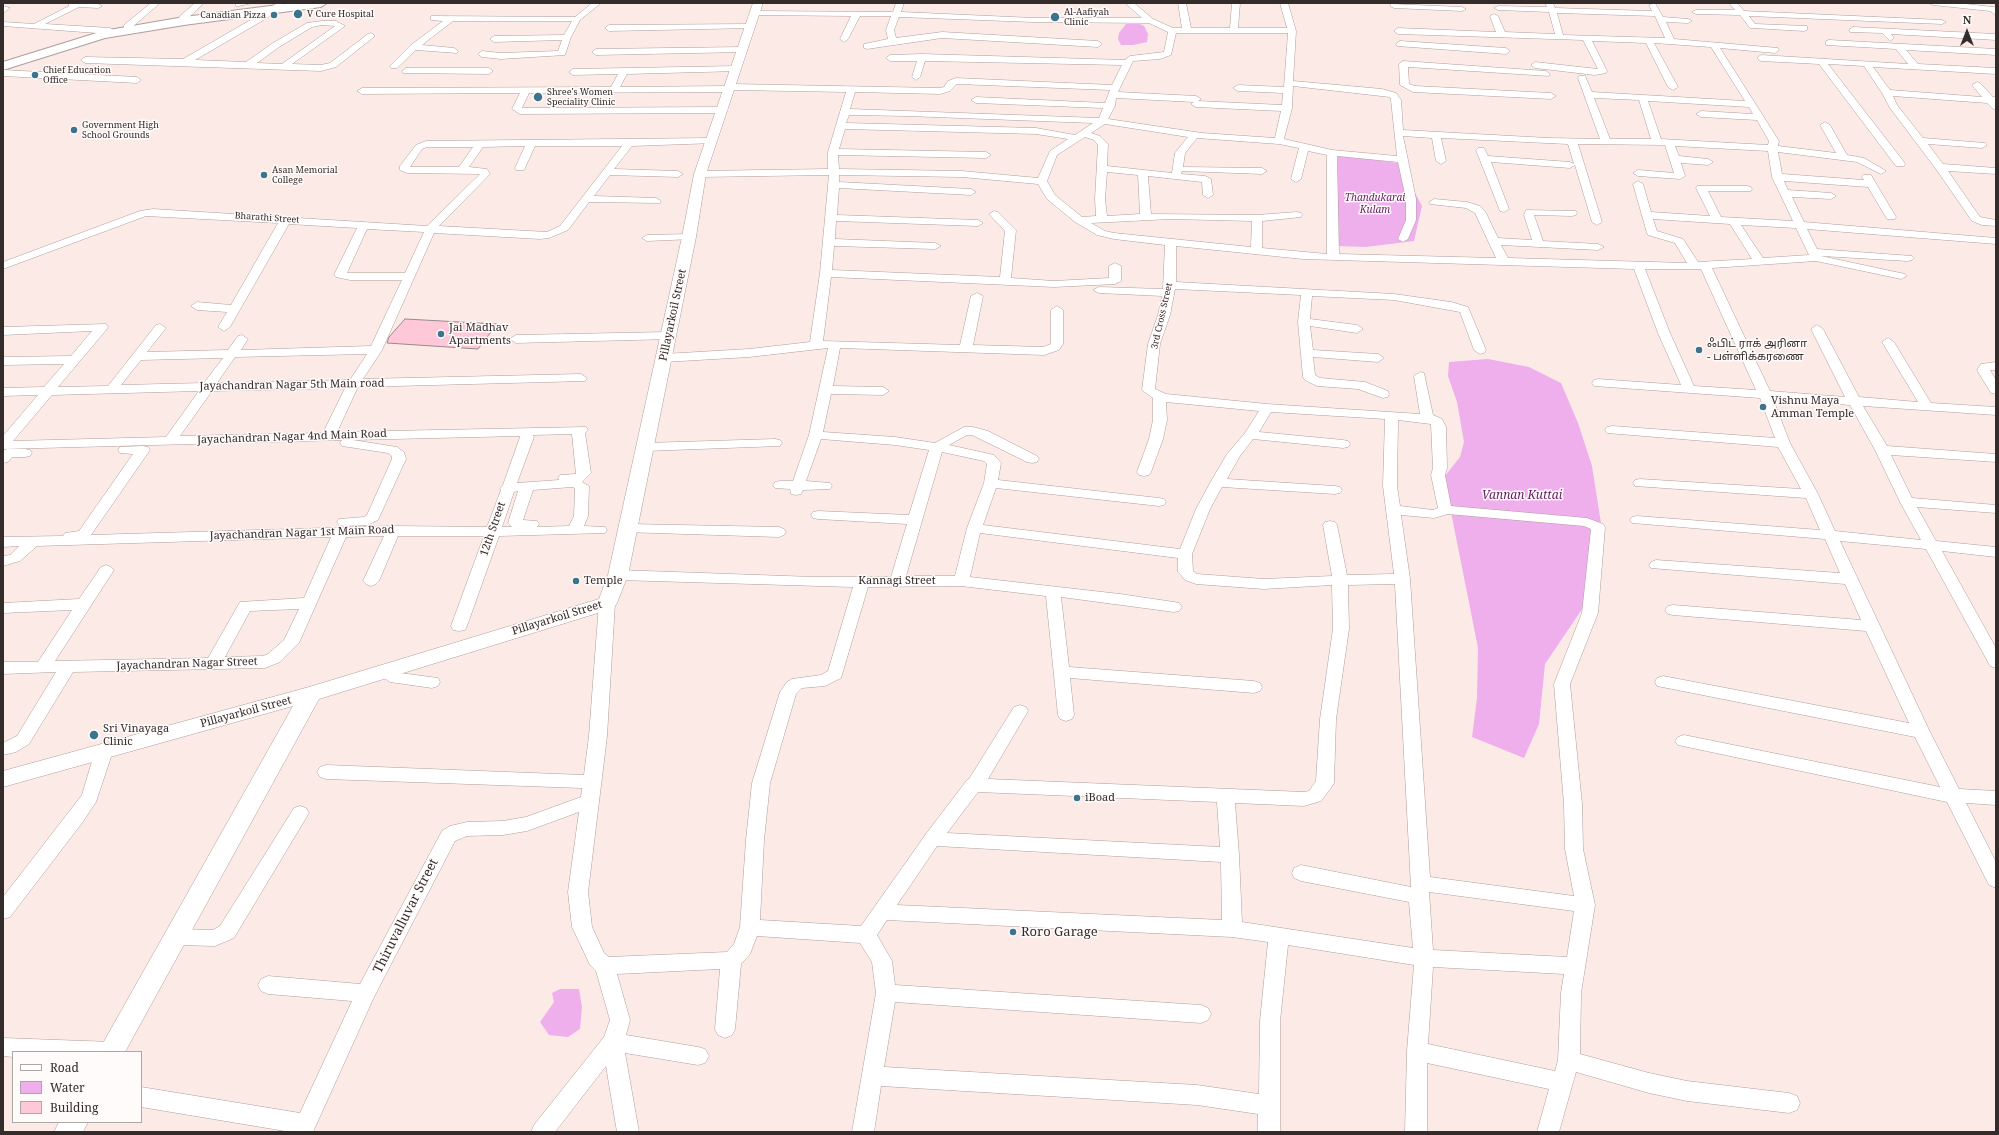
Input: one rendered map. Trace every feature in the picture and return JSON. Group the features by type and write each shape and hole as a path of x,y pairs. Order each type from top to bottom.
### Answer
{"main road":[{"path":"3,62 127,27 297,3"},
{"path":"279,6 321,3"},
{"path":"3,66 103,36 183,20"}],"street":[{"path":"59,3 98,6"},
{"path":"127,27 156,3"},
{"path":"183,20 200,3"},
{"path":"239,4 248,3"},
{"path":"482,54 501,56 562,53 567,37 577,20 597,3"},
{"path":"892,41 890,30 900,3"},
{"path":"1129,3 1150,21 1172,31 1292,31"},
{"path":"1182,3 1187,31"},
{"path":"1234,30 1236,3"},
{"path":"1279,141 1290,86 1292,31 1284,3"},
{"path":"1652,3 1671,42"},
{"path":"1733,3 1753,26 1804,28"},
{"path":"1933,3 1992,9 1996,13"},
{"path":"36,25 80,4"},
{"path":"185,62 279,6"},
{"path":"1501,34 1496,12 1550,6 1659,16 1688,21"},
{"path":"1550,6 1560,36"},
{"path":"1394,7 1462,9"},
{"path":"1601,11 1609,24"},
{"path":"1696,12 1942,22"},
{"path":"609,28 755,14 896,14 1098,44"},
{"name":"Pillayarkoil Street","path":"3,779 311,694 607,603 618,575 628,529 689,237 700,174 731,88 755,14"},
{"path":"844,39 856,14"},
{"path":"434,18 577,20"},
{"path":"394,66 414,47 451,18"},
{"path":"867,46 892,41 944,22 1042,20 1150,21"},
{"path":"248,65 276,45 310,25 322,23 341,26 284,66"},
{"path":"3,24 110,31"},
{"path":"1407,87 1397,28 1714,44 1775,50"},
{"path":"1853,30 1996,37"},
{"path":"1172,31 1166,55 1134,58 1127,63 1103,121 1053,153 1049,159 1042,181 1051,197 1079,220 1101,233 1256,251 1363,260 1432,259 1638,266 1700,265 1759,261 1813,255 1908,258"},
{"path":"1884,31 1916,67"},
{"path":"85,60 327,67 333,65 371,36"},
{"path":"494,39 567,37"},
{"path":"1520,63 1594,72 1603,71 1586,38"},
{"path":"1650,41 1673,87"},
{"path":"1714,44 1718,55 1752,104 1774,141 1772,148 1777,177 1813,255"},
{"path":"1829,44 1996,52"},
{"path":"414,47 454,51"},
{"path":"596,52 743,50"},
{"path":"1401,54 1506,51"},
{"path":"1401,54 1546,74"},
{"path":"1718,55 1996,71"},
{"path":"477,91 489,71 501,56"},
{"path":"890,58 922,57 1127,63"},
{"path":"916,77 922,57"},
{"path":"1821,61 1900,164"},
{"path":"1867,64 1887,93 1893,106 1940,167 1976,219 1982,222 1996,223"},
{"path":"573,72 737,69"},
{"path":"406,71 489,71"},
{"path":"614,90 624,71"},
{"path":"3,73 137,80"},
{"path":"1582,78 1606,140"},
{"path":"362,91 525,91 731,88 940,91 947,89 956,81 1115,92 1196,102 1286,108"},
{"path":"1977,85 1994,102"},
{"path":"1238,88 1290,86 1382,92 1393,95 1396,100 1398,133 1411,199 1411,220 1403,239"},
{"path":"1393,95 1407,87 1416,89 1551,96"},
{"path":"816,345 826,273 834,185 833,152 851,89"},
{"path":"525,91 517,109 520,111 722,110"},
{"path":"1887,93 1994,102"},
{"path":"1589,95 1752,104"},
{"path":"1642,97 1658,142"},
{"path":"976,100 1110,106"},
{"path":"845,112 1103,121 1194,135 1279,141 1304,148 1332,153 1402,159"},
{"path":"1700,114 1760,117"},
{"path":"1825,125 1843,157"},
{"path":"841,126 1040,132 1097,138 1104,144 1100,199 1102,219"},
{"path":"1398,133 1478,138 1669,142 1772,148 1860,160 1881,171"},
{"path":"1177,172 1180,153 1194,135"},
{"path":"1436,135 1441,161"},
{"path":"1478,138 1484,159 1504,210"},
{"path":"1572,140 1597,222"},
{"path":"295,533 301,524 367,521 376,513 400,459 399,455 392,450 337,441 333,436 353,385 376,350 431,228 485,174 479,170 412,171 404,168 421,145 712,141"},
{"path":"1920,141 1982,145"},
{"path":"1638,173 1680,176 1669,142"},
{"name":"Bharathi Street","path":"3,266 149,212 286,219 540,236 556,233 564,228 629,143"},
{"path":"462,170 480,144"},
{"path":"520,168 532,144"},
{"path":"1296,179 1304,148"},
{"path":"833,152 986,155"},
{"path":"1332,153 1333,257"},
{"path":"1484,159 1570,165"},
{"path":"1675,159 1708,162"},
{"path":"1940,167 1996,171"},
{"path":"1103,169 1143,173 1262,171"},
{"path":"608,172 678,174"},
{"path":"700,174 834,172 969,175 1042,181"},
{"path":"1177,172 1205,180 1207,182 1208,195"},
{"path":"1143,173 1146,217"},
{"path":"1777,177 1869,180 1890,217"},
{"path":"1638,184 1652,233 1679,241 1700,265 1765,395 1783,443 1811,494 1921,732 1996,880"},
{"path":"834,185 971,192"},
{"path":"1717,220 1701,186 1743,192"},
{"path":"1784,192 1831,196"},
{"path":"587,199 656,201"},
{"path":"1434,202 1467,205 1480,211 1504,262"},
{"path":"1539,244 1529,215 1530,212 1572,213"},
{"path":"994,214 1012,230 1005,281"},
{"path":"1079,220 1146,217 1257,218 1297,215"},
{"path":"1647,215 1799,225 1996,241"},
{"path":"830,218 978,223"},
{"path":"1256,251 1257,218"},
{"path":"224,327 286,219"},
{"path":"1733,221 1759,261"},
{"path":"364,224 340,275 350,277 409,276"},
{"path":"647,238 689,237"},
{"path":"1494,241 1598,247"},
{"path":"828,242 935,246"},
{"name":"3rd Cross Street","path":"1144,472 1156,439 1160,420 1154,393 1154,344 1169,289 1171,242"},
{"path":"1813,255 1901,276"},
{"path":"826,273 1054,284 1115,282 1115,266"},
{"path":"1638,266 1664,333 1689,388"},
{"path":"1082,289 1307,291 1394,297 1458,307 1466,313 1480,350"},
{"path":"1307,291 1304,322 1309,377 1317,382 1360,385 1383,394"},
{"path":"966,347 977,296"},
{"path":"197,306 234,309"},
{"path":"664,358 749,353 835,344 966,347 1044,351 1057,344 1056,310"},
{"path":"1304,322 1357,329"},
{"path":"3,331 102,327 46,391 3,444"},
{"path":"111,390 160,328"},
{"path":"1817,329 1854,401 1882,450 1907,502 1996,662"},
{"path":"516,339 668,336"},
{"path":"170,440 242,339"},
{"path":"1888,342 1927,406"},
{"path":"797,489 816,435 835,344"},
{"path":"138,356 376,350"},
{"path":"1307,353 1378,358"},
{"path":"3,361 73,360"},
{"path":"1996,366 1985,367 1983,370 1996,390"},
{"path":"1420,376 1427,418"},
{"name":"Jayachandran Nagar 5th Main road","path":"3,392 353,385 581,378"},
{"path":"1598,383 1689,388 1765,395 1996,411"},
{"path":"826,390 883,391"},
{"path":"1154,393 1267,408 1392,414 1427,418 1437,422 1439,427 1440,468 1438,475 1444,506 1447,510"},
{"path":"1267,408 1250,435 1234,454 1194,526 1185,554 1187,575 1196,579 1264,584 1340,580 1402,579"},
{"path":"1392,414 1390,486 1402,579 1424,958 1417,1051 1416,1132"},
{"name":"Jayachandran Nagar 4nd Main Road","path":"3,444 81,447 170,440 579,430 583,476 509,484"},
{"path":"1612,430 1783,443"},
{"path":"896,581 937,447 964,431 973,431 983,434 1032,460"},
{"name":"12th Street","path":"459,626 527,437 524,432"},
{"path":"816,435 895,440 989,458 994,463 995,468 991,483 974,528 960,581"},
{"path":"1250,435 1343,444"},
{"path":"645,447 775,443"},
{"path":"3,459 8,454 81,447 143,450 83,536 3,538"},
{"path":"1882,450 1996,458"},
{"path":"509,484 527,486 573,483 582,486 581,516 577,526 519,525 515,523 527,486"},
{"path":"991,483 1158,502"},
{"path":"1217,483 1335,490"},
{"path":"1640,483 1811,494"},
{"path":"780,485 797,489 825,486"},
{"path":"1907,502 1996,509"},
{"path":"1392,510 1434,514 1447,510 1587,522 1598,527 1590,613 1562,684 1573,804 1574,849 1585,905 1571,993 1569,1060 1548,1132"},
{"path":"818,515 914,520"},
{"path":"1638,520 1830,534 1996,552"},
{"path":"975,785 1304,799 1315,796 1325,783 1328,719 1340,629 1340,580 1330,525"},
{"name":"Jayachandran Nagar 1st Main Road","path":"3,542 340,532 492,532 577,526 600,530"},
{"path":"974,528 1185,554"},
{"path":"628,529 779,532"},
{"path":"371,581 393,531"},
{"name":"Jayachandran Nagar Street","path":"3,668 253,663 274,658 291,643 340,532"},
{"path":"3,562 15,558 32,542"},
{"path":"1656,565 1850,578"},
{"path":"42,668 106,570"},
{"name":"Kannagi Street","path":"618,575 814,582 960,581 1120,599 1174,607"},
{"path":"605,966 731,960 737,956 743,948 750,927 755,840 761,783 788,692 798,683 825,680 835,674 862,581"},
{"path":"1053,591 1066,715"},
{"path":"542,1132 613,1042 620,1020 605,966 597,959 582,927 578,892 598,736 607,603"},
{"path":"3,608 83,604"},
{"path":"213,664 245,606 308,604"},
{"path":"1673,610 1872,626"},
{"path":"3,749 10,748 23,740 68,667"},
{"path":"386,671 396,678 432,682"},
{"path":"1062,672 1254,687"},
{"path":"1663,682 1921,732"},
{"path":"3,1047 112,1051 311,694"},
{"path":"866,935 932,839 975,785 1020,711"},
{"path":"1684,741 1953,796 1996,798"},
{"path":"3,911 10,892 76,818 90,797 104,751"},
{"path":"326,772 592,791"},
{"name":"Thiruvalluvar Street","path":"304,1128 366,993 448,836 456,831 467,829 503,828 527,824 592,791"},
{"path":"1225,795 1230,855 1232,929"},
{"path":"176,937 215,938 227,932 300,813"},
{"path":"932,839 1230,855"},
{"path":"1301,873 1419,890 1585,905"},
{"path":"882,912 1232,929 1424,958 1575,966"},
{"path":"750,927 866,935"},
{"path":"863,1132 886,993 882,962 866,935"},
{"path":"1269,1132 1270,1021 1279,935"},
{"path":"726,1029 731,960"},
{"path":"268,985 366,993"},
{"path":"886,993 1200,1014"},
{"path":"613,1042 698,1056"},
{"path":"613,1042 628,1132"},
{"path":"1417,1051 1562,1082"},
{"path":"1569,1060 1648,1083 1679,1089 1789,1103"},
{"path":"873,1076 1197,1095 1269,1106"},
{"path":"142,1097 304,1128"},
{"path":"68,1132 73,1123"}],"water":[{"path":"1126,24 1140,24 1144,26 1148,34 1147,42 1133,45 1121,45 1118,39 1119,33"},
{"name":"Thandukarai Kulam","path":"1338,155 1399,163 1422,206 1414,241 1366,247 1337,246 1332,238"},
{"name":"Vannan Kuttai","path":"1488,359 1529,367 1561,383 1578,423 1592,466 1603,536 1599,584 1545,664 1539,724 1524,758 1472,737 1477,698 1478,648 1444,477 1460,457 1464,442 1457,402 1448,376 1449,362"},
{"path":"560,989 579,989 582,1007 580,1029 568,1037 549,1035 540,1022 554,1002 552,993"}],"building":[{"name":"Jai Madhav Apartments","path":"405,319 497,324 478,349 387,343 389,337"}],"place":[{"name":"V Cure Hospital","path":"298,14"},
{"name":"Canadian Pizza","path":"274,15"},
{"name":"Al-Aafiyah Clinic","path":"1055,17"},
{"name":"Chief Education Office","path":"35,75"},
{"name":"Shree's Women Speciality Clinic","path":"538,97"},
{"name":"Government High School Grounds","path":"74,130"},
{"name":"Asan Memorial College","path":"264,175"},
{"name":"Jai Madhav Apartments","path":"441,334"},
{"name":"ஃபிட் ராக் அரினா - பள்ளிக்கரணை","path":"1699,350"},
{"name":"Vishnu Maya Amman Temple","path":"1763,407"},
{"name":"Temple","path":"576,581"},
{"name":"Sri Vinayaga Clinic","path":"94,735"},
{"name":"iBoad","path":"1077,798"},
{"name":"Roro Garage","path":"1013,932"}]}
